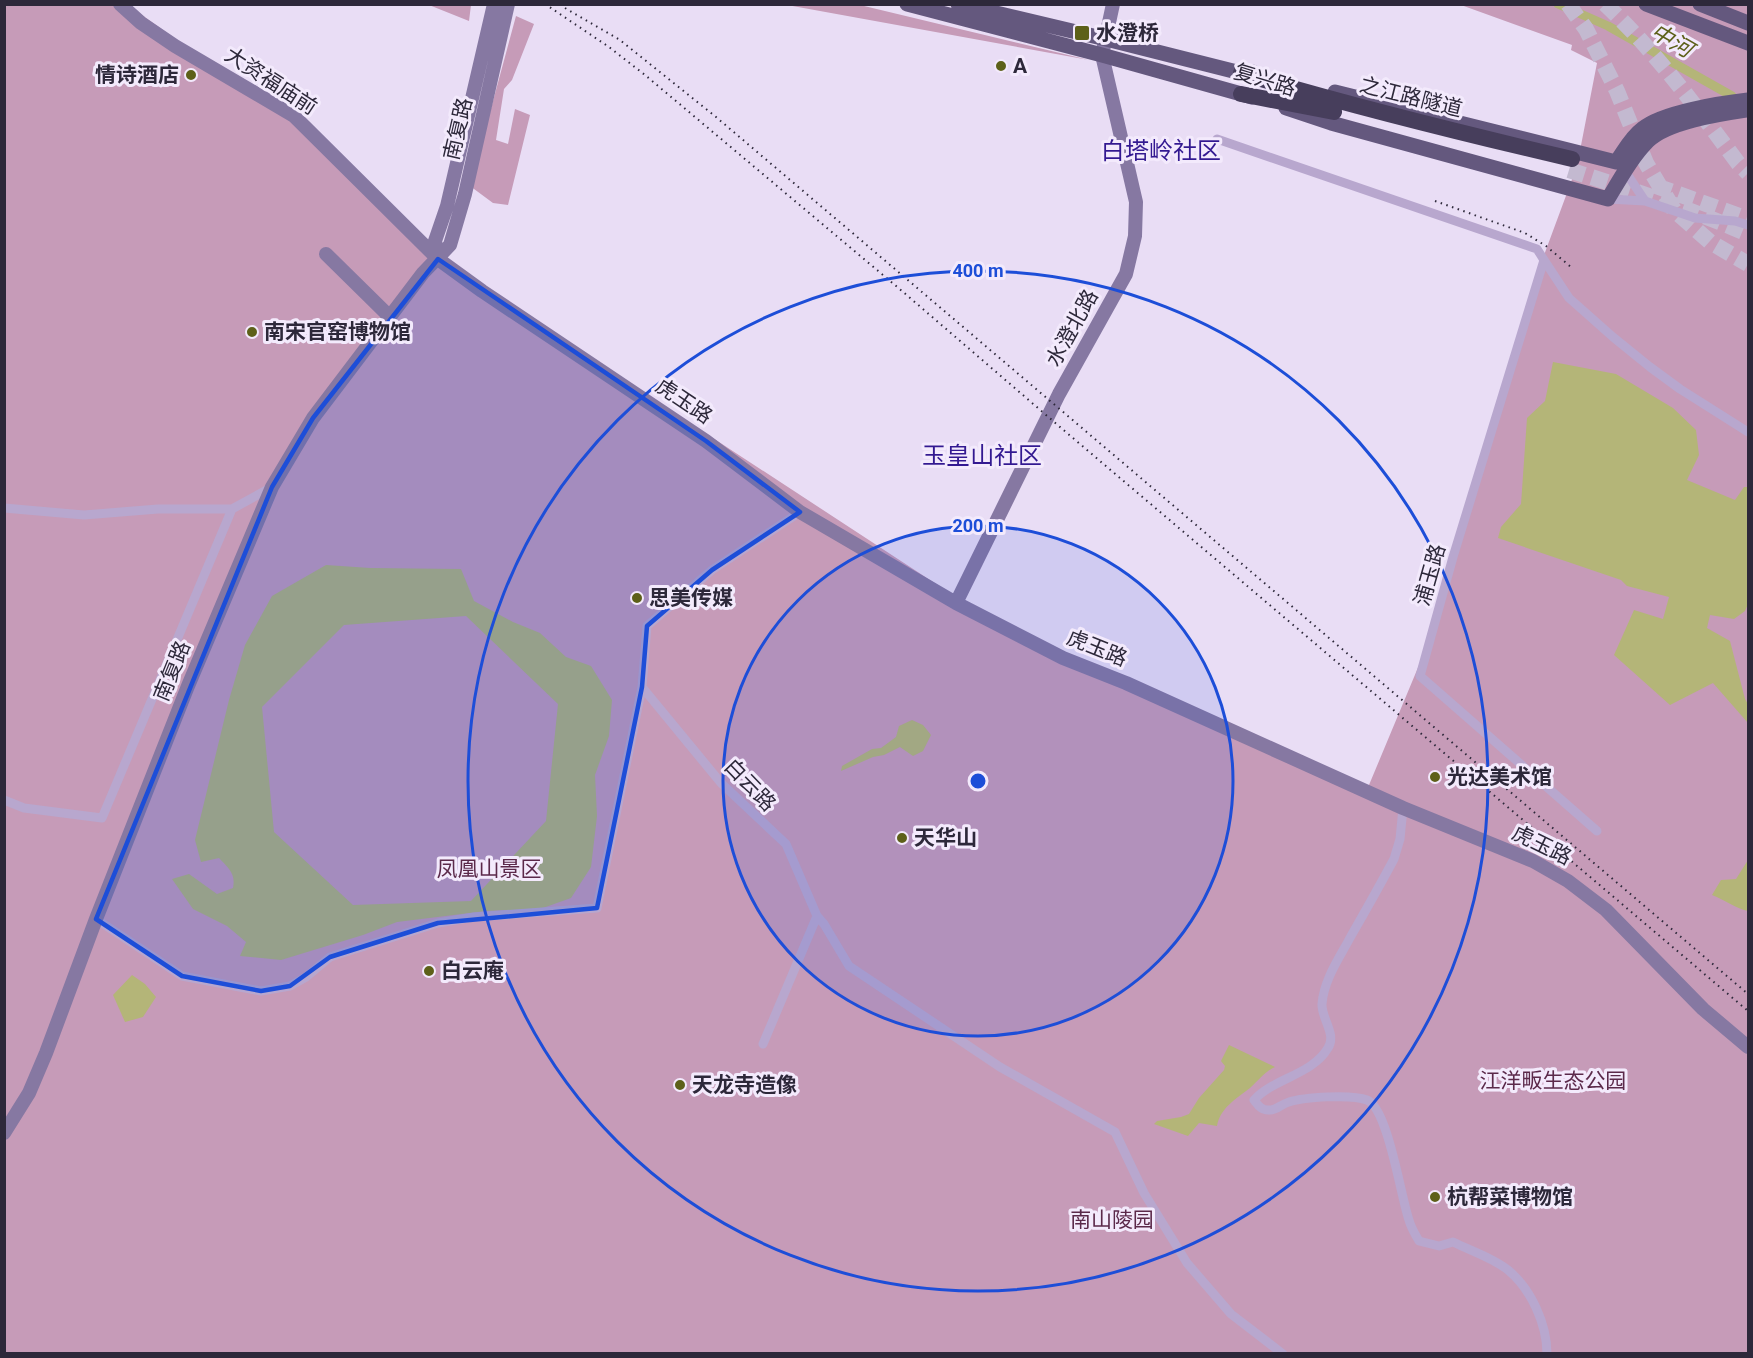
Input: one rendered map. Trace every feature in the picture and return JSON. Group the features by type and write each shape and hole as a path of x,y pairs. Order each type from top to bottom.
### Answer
{"highway":[{"name":"之江路隧道","path":"1241,73 1329,100 1570,165 1324,109 1241,94"}],"main road":[{"name":"复兴路","path":"907,4 1102,55 1241,94 1331,123 1608,199"},
{"name":"复兴路","path":"958,4 1241,73 1257,73 1621,166"},
{"path":"1646,4 1749,43"},
{"path":"1700,4 1749,23"},
{"path":"1608,199 1621,166 1649,139 1712,109 1749,95"},
{"path":"1732,102 1749,100"},
{"path":"1712,109 1749,109"}],"street":[{"name":"大资福庙前","path":"120,4 141,23 175,46 294,116 438,259"},
{"name":"南复路","path":"438,259 435,241 447,206 494,4"},
{"name":"南复路","path":"4,1133 29,1093 46,1053 188,686 272,487 314,418 423,273 450,244 465,194 508,4"},
{"path":"1102,55 1113,4"},
{"name":"水澄北路","path":"956,603 1059,394 1126,274 1132,254 1136,202 1102,55"},
{"path":"1217,139 1537,249 1569,298 1641,360 1680,389 1749,432"},
{"path":"1621,166 1645,201"},
{"path":"1608,199 1645,201 1695,218 1735,221 1749,225"},
{"path":"326,254 390,317"},
{"name":"虎玉路","path":"438,259 706,441 800,512 956,603 1063,658 1126,683 1403,808 1533,861 1568,881 1606,910 1703,1009 1749,1047"},
{"name":"浦玉路","path":"1545,260 1453,557 1420,676 1597,831"},
{"path":"4,508 84,515 158,509 232,509 272,487"},
{"path":"4,801 24,808 102,818 232,509"},
{"path":"96,919 182,976 261,991 290,986 306,977 330,957 438,923 474,917 597,908 642,687 647,626 712,570 800,512"},
{"name":"白云路","path":"642,687 721,783 786,844 817,916 849,966 1000,1067 1115,1132 1144,1193 1187,1263 1231,1314 1283,1353"},
{"path":"1403,808 1400,839 1394,859 1331,972 1322,1005 1329,1029 1330,1045 1321,1058 1290,1078 1262,1091 1254,1100 1261,1109 1270,1111 1288,1102 1331,1096 1371,1101 1388,1138 1409,1222 1419,1241 1439,1246 1453,1242 1508,1270 1524,1288 1536,1307 1546,1336 1547,1353"},
{"path":"763,1044 817,916"}],"highlighted area":[{"path":"438,259 706,441 800,512 712,570 647,626 642,687 597,908 438,923 330,957 290,986 261,991 182,976 96,919 272,487 313,418"}],"green space":[{"name":"凤凰山景区","path":"1602,4 1607,6 1608,4 1748,5 1748,1353 5,1353 4,5 128,5 184,45 261,89 470,279 985,616 1364,797 1427,646 1540,266 1577,166 1597,63 1571,50 1572,45 1461,5"},
{"path":"429,5 471,5 469,21"},
{"path":"787,5 860,5 1089,60"},
{"path":"516,16 534,24 512,80 504,89 496,140 508,144 515,109 530,115 508,205 493,203 470,186"}],"shaded area":[{"path":"1553,362 1616,374 1673,408 1696,430 1699,455 1687,480 1735,500 1744,487 1748,487 1748,604 1745,611 1734,619 1710,615 1707,628 1730,641 1748,704 1748,723 1713,683 1670,705 1614,655 1634,610 1663,619 1669,597 1627,586 1621,580 1498,538 1501,527 1521,504 1527,418 1545,401"},
{"path":"326,565 461,569 474,601 513,622 540,633 566,657 591,666 612,700 609,736 595,775 597,816 591,867 571,898 540,909 486,911 397,922 281,960 240,956 246,942 227,926 193,909 172,879 189,874 217,894 233,888 232,875 219,858 201,862 195,840 229,700 245,645 272,596","holes":["466,616 558,704 546,821 471,901 353,905 274,832 262,707 344,625"]},
{"path":"912,720 923,725 931,735 923,751 913,756 900,747 841,771 842,766 872,749 881,748 896,737 899,726"},
{"path":"1748,860 1748,911 1712,895 1721,880 1736,879"},
{"path":"132,975 145,984 156,997 143,1017 125,1022 113,995"},
{"path":"1229,1045 1275,1067 1229,1104 1221,1114 1217,1126 1199,1123 1188,1136 1154,1124 1157,1121 1189,1114 1199,1098 1224,1070 1225,1066 1221,1061"}],"waterway":[{"name":"中河","path":"1558,4 1608,26 1732,96"}],"tunnel":[{"path":"1568,4 1586,29 1617,91 1646,163 1674,210 1710,242 1748,264"},
{"path":"1605,4 1659,61 1748,173"},
{"path":"1569,170 1660,200 1748,234"},
{"path":"1656,186 1748,219"}],"railway":[{"path":"545,4 609,47 645,75 1748,1011"},
{"path":"565,8 620,40 716,117 1748,994"},
{"path":"1435,201 1525,233 1546,246 1571,267"}],"place":[{"name":"水澄桥","path":"1082,33"},
{"name":"A","path":"1001,66"},
{"name":"情诗酒店","path":"191,75"},
{"name":"南宋官窑博物馆","path":"252,332"},
{"name":"思美传媒","path":"637,598"},
{"name":"光达美术馆","path":"1435,777"},
{"name":"天华山","path":"902,838"},
{"name":"白云庵","path":"429,971"},
{"name":"天龙寺造像","path":"680,1085"},
{"name":"杭帮菜博物馆","path":"1435,1197"}],"district":[{"name":"白塔岭社区","path":"1161,151"},
{"name":"玉皇山社区","path":"982,456"}],"park label":[{"name":"江洋畈生态公园","path":"1553,1081"},
{"name":"南山陵园","path":"1112,1220"}]}
